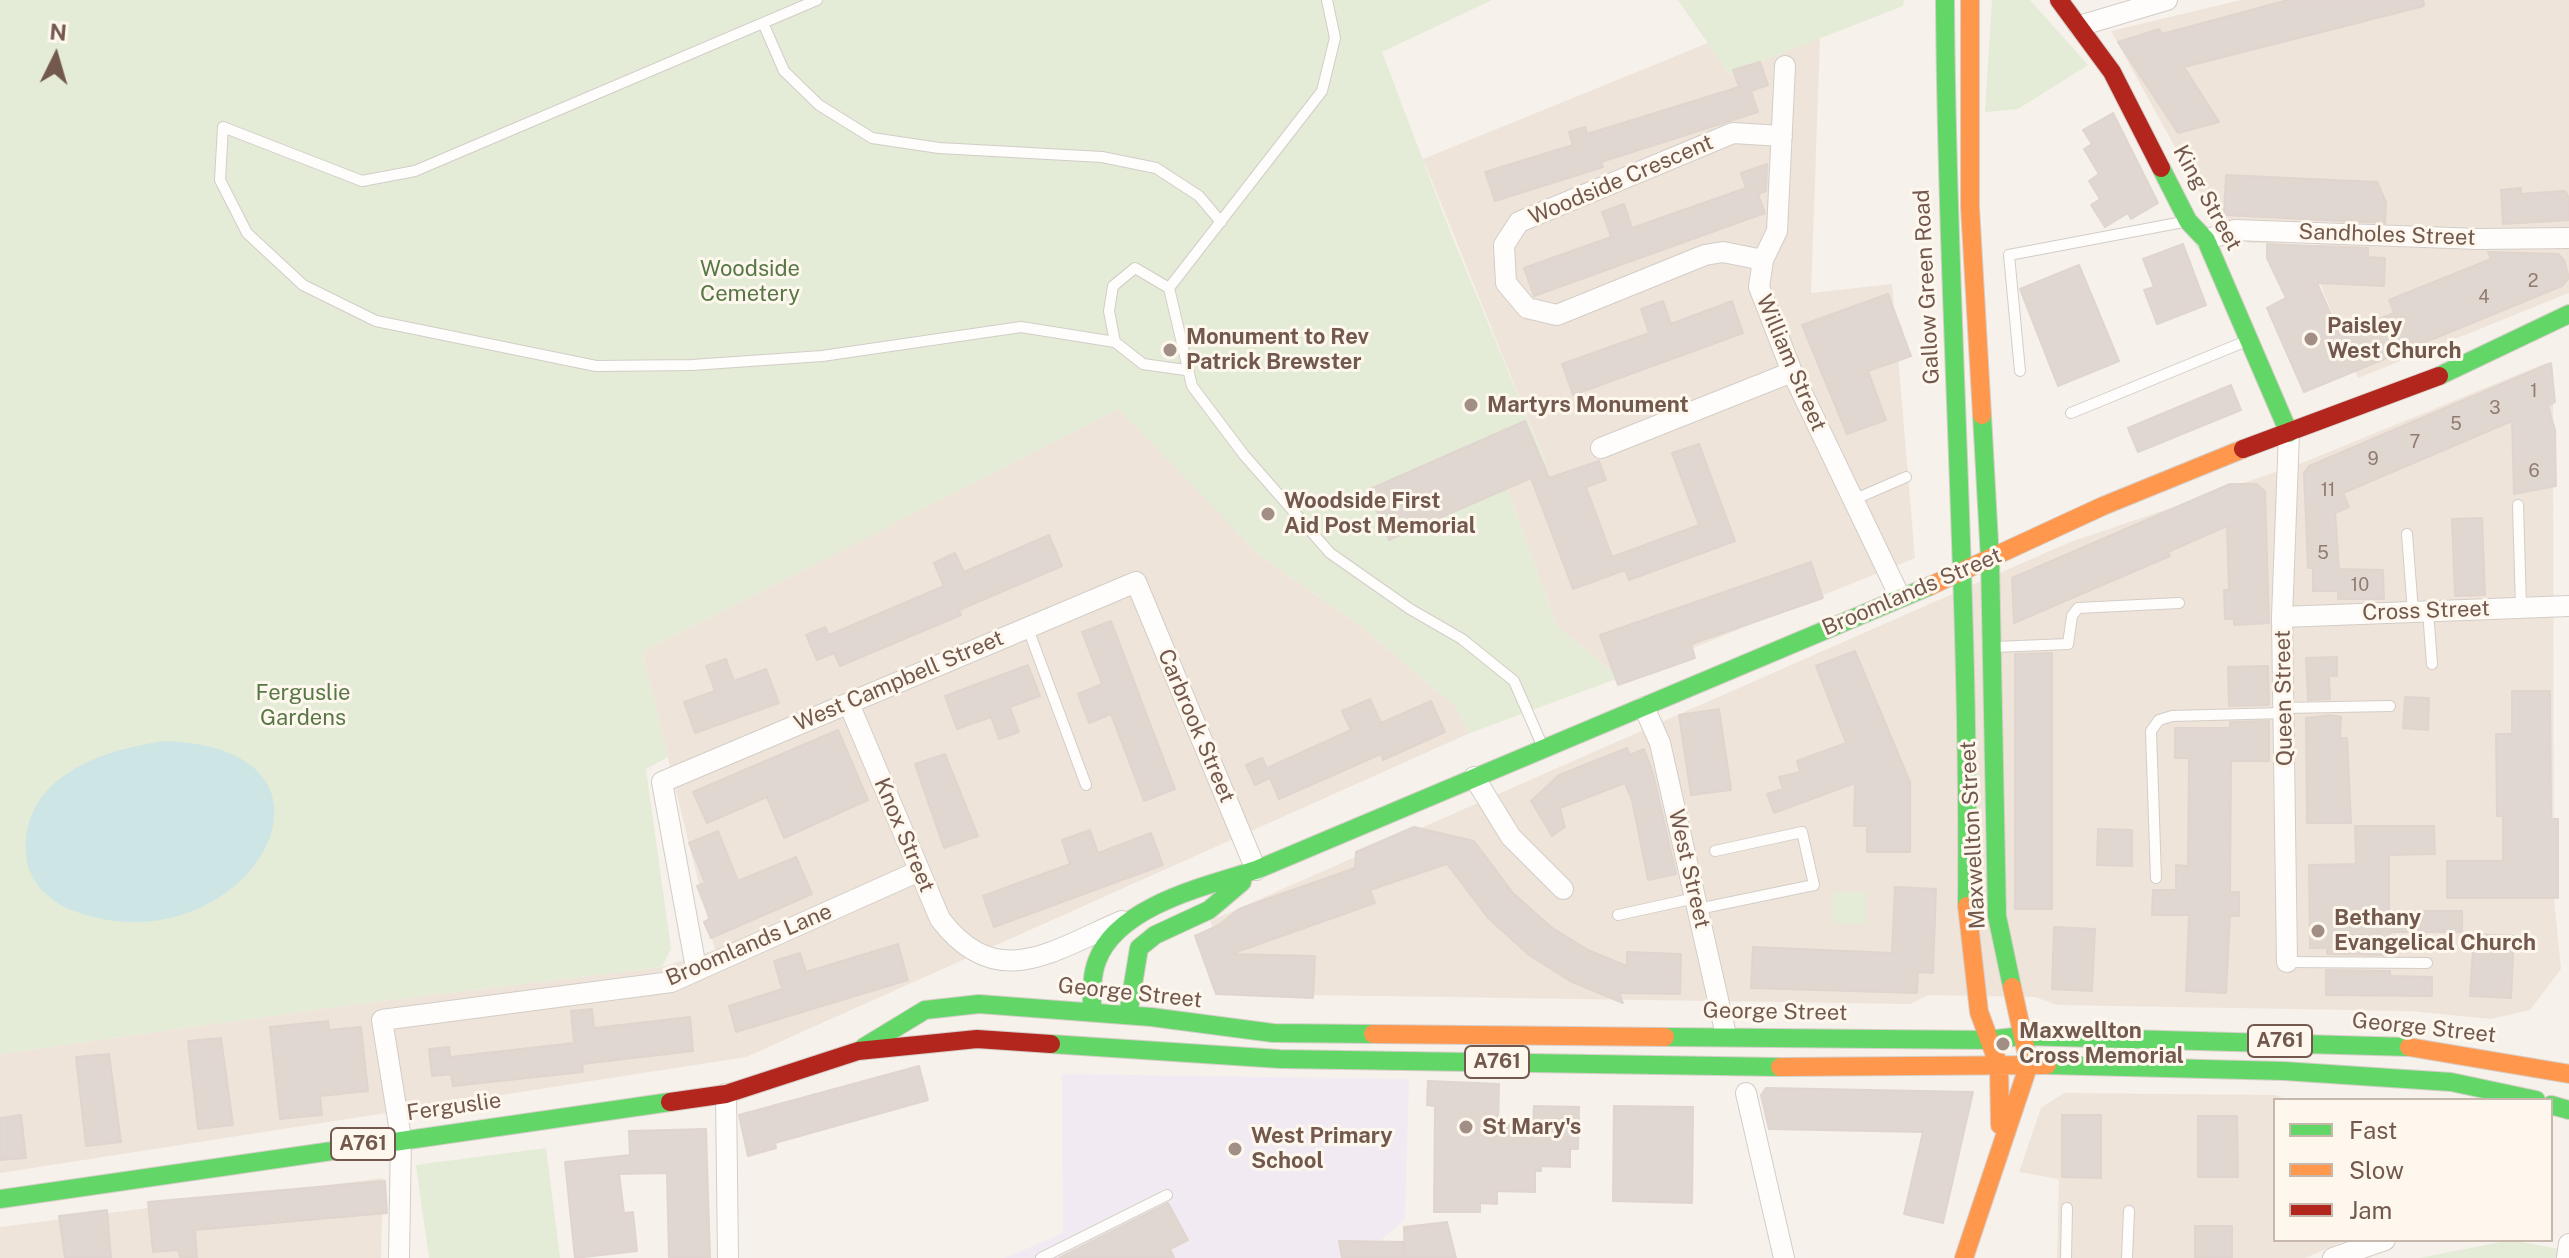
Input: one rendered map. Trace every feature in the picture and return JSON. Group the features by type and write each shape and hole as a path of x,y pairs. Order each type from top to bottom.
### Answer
{"main road":[{"name":"Gallow Green Road","path":"1945,0 1946,187 1961,573"},
{"path":"1970,0 1970,207 1990,560"},
{"name":"King Street","path":"2059,0 2112,72 2188,221 2206,240 2289,433"},
{"name":"Broomlands Street","path":"1092,1011 1093,978 1101,951 1140,914 1256,870 1961,573 2103,506 2411,389 2569,314"},
{"name":"Maxwellton Street","path":"1964,1258 2029,1064 1997,916 1990,560"},
{"name":"Maxwellton Street","path":"1961,573 1969,731 1967,925 1979,1012 1999,1066 2001,1148"},
{"name":"Broomlands Street","path":"1128,1015 1139,948 1155,935 1209,910 1256,870"},
{"name":"George Street","path":"858,1051 925,1010 979,1004 1092,1011 1273,1033 1597,1037 1726,1035 1988,1040 2022,1036 2292,1041 2431,1048 2569,1074"},
{"path":"1092,1011 1127,1049"},
{"path":"1127,1049 1128,1015"},
{"name":"A761","path":"726,1094 858,1051 997,1039 1280,1059 1740,1067 2029,1064 2284,1071 2451,1082 2527,1098"},
{"name":"Ferguslie","path":"0,1199 401,1138 726,1094"}],"street":[{"path":"2079,26 2167,0"},
{"name":"William Street","path":"1785,66 1777,231 1763,260 1759,287 1792,372 1851,501 1900,597"},
{"name":"Woodside Crescent","path":"1763,260 1723,252 1705,255 1557,315 1527,308 1506,283 1504,245 1519,222 1733,133 1782,136"},
{"name":"Sandholes Street","path":"2206,240 2235,230 2478,239 2569,238"},
{"path":"1601,448 1792,372"},
{"name":"Queen Street","path":"2287,962 2282,617 2289,433"},
{"name":"West Campbell Street","path":"696,968 662,782 1136,582"},
{"name":"Carbrook Street","path":"1136,582 1256,870"},
{"name":"Cross Street","path":"2282,617 2569,606"},
{"name":"Knox Street","path":"849,704 940,919 964,946 976,954"},
{"name":"West Street","path":"1644,707 1660,743 1726,1035"},
{"path":"1474,777 1511,837 1563,889"},
{"name":"Broomlands Lane","path":"401,1138 382,1020 671,982 696,968 919,871"},
{"name":"Broomlands Street","path":"976,954 1011,963 1025,961 1140,914"},
{"path":"1746,1093 1784,1258"},
{"path":"726,1094 728,1258"},
{"path":"399,1258 401,1138"},
{"path":"2333,1258 2379,1242"},
{"path":"2567,1258 2569,1244"}],"lane":[{"path":"817,0 415,171 362,181 223,127 220,180 247,233 303,285 376,321 596,366 692,365 822,356 1021,327 1115,342 1143,364 1185,370"},
{"path":"1169,288 1322,91 1335,38 1327,0"},
{"path":"763,23 784,71 819,105 872,138 939,148 1102,157 1156,168 1199,196 1221,222"},
{"path":"2020,371 2009,255 2188,221"},
{"path":"1115,342 1109,311 1113,286 1135,268 1169,288 1185,370 1192,386 1244,455 1330,553 1410,609 1462,639 1514,681 1543,747"},
{"path":"2071,413 2250,339"},
{"path":"1851,501 1906,477"},
{"path":"2518,505 2521,607"},
{"path":"2407,534 2432,664"},
{"path":"1992,647 2068,644 2072,616 2078,608 2179,603"},
{"path":"1027,626 1086,785"},
{"path":"2156,878 2151,731 2159,720 2172,716 2390,706"},
{"path":"1618,915 1814,885 1802,832 1715,851"},
{"path":"2287,962 2427,963"},
{"path":"1041,1258 1167,1195"},
{"path":"2066,1258 2067,1208"},
{"path":"2127,1258 2129,1211"}],"shaded area":[{"path":"2241,0 2569,0 2569,293 2358,378 2320,283 2321,249 2318,243 2248,243 2214,218 2111,31"},
{"path":"1820,38 1811,293 1892,284 1915,558 1619,678 1556,625 1505,482 1546,463 1423,159 1708,43 1729,74"},
{"path":"2546,363 2553,368 2554,899 2561,969 2530,1010 2491,1019 2410,1011 2057,1005 2035,997 1928,995 1910,1004 1244,994 1210,921 2068,543 2302,463"},
{"path":"1120,408 1258,554 1363,628 1454,705 1470,733 746,1057 0,1173 0,1054 349,1005 662,967 715,950 642,652"},
{"path":"166,741 230,753 265,780 274,815 263,853 233,887 190,912 135,922 74,911 56,902 41,889 27,864 28,827 37,805 51,786 70,771 117,751"},
{"name":"West Primary School","path":"1062,1074 1409,1079 1405,1219 1379,1242 1339,1241 1341,1258 1005,1258 1063,1233"},
{"path":"2064,1093 2276,1095 2283,1098 2273,1098 2273,1242 2341,1242 2305,1258 2057,1258 2059,1179 2019,1172 2041,1108"},
{"path":"383,1178 381,1258 0,1258 0,1227"}],"green space":[{"path":"0,0 1492,0 1382,52 1448,226 1546,463 1505,482 1556,625 1619,678 1470,733 1454,705 1363,628 1258,554 1119,409 642,652 668,757 646,769 671,949 662,967 349,1005 0,1054"},
{"path":"1678,0 1904,0 1903,6 1729,74"},
{"path":"1992,0 2030,0 2088,65 2018,109 1985,112"},
{"path":"1833,892 1866,892 1866,924 1833,923"},
{"path":"546,1148 560,1258 429,1258 416,1165"},
{"path":"2501,1242 2522,1242 2560,1249 2559,1258 2419,1258"}],"building":[{"path":"2288,0 2423,0 2424,6 2184,67 2219,122 2178,133 2118,42 2159,29 2162,34"},
{"path":"1760,62 1768,85 1751,91 1758,112 1601,162 1603,167 1495,201 1485,172 1573,145 1569,132 1585,127 1587,134 1739,87 1733,70"},
{"path":"2113,113 2158,203 2131,219 2128,213 2105,227 2091,205 2100,199 2089,181 2099,174 2084,149 2092,144 2083,130"},
{"path":"1767,164 1766,191 1758,194 1765,213 1534,296 1524,268 1611,237 1602,212 1624,204 1632,228 1746,188 1741,173"},
{"path":"2226,175 2377,182 2386,202 2385,223 2224,215"},
{"path":"2521,188 2521,194 2565,191 2569,198 2569,220 2503,224 2501,190"},
{"path":"2183,244 2206,305 2157,324 2144,290 2154,287 2143,259"},
{"path":"2267,244 2368,248 2368,257 2385,258 2384,286 2317,283 2340,335 2394,313 2389,300 2491,259 2488,252 2558,254 2564,260 2569,278 2562,286 2304,392 2267,308 2286,298 2267,258"},
{"path":"2079,265 2119,361 2058,386 2020,289"},
{"path":"1888,294 1911,356 1868,371 1886,420 1847,434 1802,325"},
{"path":"1663,301 1671,324 1732,301 1743,333 1573,395 1562,364 1649,333 1641,309"},
{"path":"2551,363 2555,402 2548,406 2555,430 2556,486 2514,494 2512,421 2343,493 2349,507 2335,513 2339,569 2383,570 2384,599 2338,599 2338,591 2313,591 2313,568 2308,568 2304,473 2309,466"},
{"path":"2231,385 2241,410 2138,452 2128,428"},
{"path":"1525,421 1549,478 1599,461 1606,480 1586,487 1612,557 1699,525 1672,453 1699,444 1735,541 1629,580 1625,570 1573,589 1531,478 1389,540 1368,490"},
{"path":"2230,484 2257,484 2265,492 2269,623 2234,625 2234,619 2225,619 2224,590 2229,590 2227,526 2168,552 2170,556 2014,623 2012,578"},
{"path":"2482,518 2485,595 2455,596 2452,519"},
{"path":"1049,535 1062,566 959,610 961,615 840,666 834,653 817,660 806,635 825,627 829,635 944,586 934,563 955,553 964,572"},
{"path":"1811,562 1823,598 1691,644 1695,658 1618,685 1600,635"},
{"path":"1111,621 1175,789 1144,801 1111,714 1089,723 1078,694 1102,684 1082,632"},
{"path":"1855,651 1910,782 1910,852 1867,852 1867,826 1854,826 1855,783 1774,813 1767,794 1783,789 1779,777 1800,772 1797,761 1846,743 1816,666"},
{"path":"2052,653 2052,909 2015,909 2015,654"},
{"path":"2337,657 2337,676 2329,676 2330,699 2308,700 2306,658"},
{"path":"726,659 734,681 766,669 779,703 695,733 684,702 715,691 706,666"},
{"path":"1028,665 1040,696 1010,707 1019,732 999,739 991,717 957,729 945,696"},
{"path":"2268,666 2269,705 2229,706 2228,667"},
{"path":"2512,691 2550,691 2551,819 2558,819 2558,898 2447,898 2447,861 2503,861 2503,816 2497,816 2496,734 2512,734"},
{"path":"2405,697 2429,698 2428,730 2403,728"},
{"path":"1370,699 1381,723 1431,701 1445,732 1383,760 1381,754 1279,799 1270,778 1255,785 1246,765 1262,758 1267,768 1351,730 1342,711"},
{"path":"1719,709 1731,790 1691,795 1679,715"},
{"path":"2341,717 2340,738 2347,738 2351,823 2307,823 2306,718"},
{"path":"2269,721 2269,761 2231,761 2230,892 2239,892 2239,916 2230,916 2226,993 2186,991 2189,915 2152,915 2153,890 2176,890 2176,865 2188,866 2189,758 2175,758 2175,728 2230,728 2230,722"},
{"path":"838,730 868,800 784,838 767,797 707,823 693,792"},
{"path":"1627,748 1630,755 1644,749 1653,773 1676,874 1648,880 1632,800 1625,783 1560,808 1565,827 1552,836 1531,801 1559,775"},
{"path":"945,754 978,836 944,848 915,764"},
{"path":"2355,826 2434,826 2435,854 2389,855 2389,911 2462,911 2462,932 2390,932 2390,955 2327,954 2327,948 2310,948 2309,865 2356,864"},
{"path":"1414,827 1474,841 1513,893 1551,927 1588,950 1627,966 1627,952 1681,954 1680,994 1619,993 1623,1003 1570,981 1529,955 1488,918 1447,864 1370,890 1375,903 1231,954 1315,956 1313,998 1216,994 1195,936 1219,925 1239,909 1355,868 1356,852"},
{"path":"2098,829 2132,830 2132,866 2097,865"},
{"path":"1090,830 1098,853 1151,833 1163,865 994,927 983,896 1070,864 1062,840"},
{"path":"718,831 738,881 796,857 812,894 711,938 704,922 710,919 697,886 705,883 689,843"},
{"path":"1895,887 1936,889 1933,973 1918,972 1917,993 1751,988 1753,947 1892,953"},
{"path":"2054,927 2095,929 2092,991 2052,989"},
{"path":"2474,934 2514,936 2511,998 2470,996"},
{"path":"898,944 908,980 736,1032 729,1006 782,989 774,961 800,953 806,972"},
{"path":"2326,970 2390,971 2390,976 2432,977 2432,996 2326,995"},
{"path":"592,1009 594,1028 690,1017 693,1051 582,1064 583,1072 453,1086 451,1074 432,1076 429,1049 449,1047 450,1057 574,1043 571,1011"},
{"path":"328,1021 329,1030 361,1027 368,1091 320,1096 322,1115 280,1119 270,1027"},
{"path":"221,1038 233,1125 198,1129 188,1041"},
{"path":"109,1054 121,1142 86,1146 76,1057"},
{"path":"919,1066 928,1100 775,1143 776,1148 748,1156 739,1115"},
{"name":"St Mary's","path":"1428,1081 1499,1084 1498,1125 1533,1125 1534,1106 1579,1107 1578,1149 1570,1149 1570,1167 1541,1166 1541,1171 1535,1171 1535,1192 1497,1191 1497,1204 1480,1203 1480,1212 1434,1212 1435,1106 1427,1105"},
{"path":"1766,1088 1973,1092 1943,1223 1904,1214 1923,1132 1769,1129 1761,1095"},
{"path":"1614,1106 1693,1107 1692,1203 1613,1201"},
{"path":"21,1115 26,1158 0,1160 0,1118"},
{"path":"2062,1115 2101,1115 2101,1178 2062,1177"},
{"path":"2198,1116 2237,1116 2238,1177 2198,1177"},
{"path":"706,1129 710,1258 669,1258 667,1173 619,1174 624,1213 633,1212 637,1251 575,1258 565,1162 630,1155 629,1131"},
{"path":"385,1181 387,1213 195,1230 197,1258 180,1258 179,1250 153,1252 148,1202"},
{"path":"1168,1203 1188,1240 1170,1249 1174,1258 1059,1258"},
{"path":"107,1210 111,1258 65,1258 59,1216"},
{"path":"1447,1222 1456,1258 1405,1258 1404,1227"},
{"path":"2195,1226 2232,1226 2232,1258 2195,1258"},
{"path":"1339,1241 1403,1242 1403,1258 1342,1258"}],"traffic: fast":[{"path":"1945,0 1965,680 1967,906"},
{"path":"2161,168 2188,221 2206,240 2289,433"},
{"path":"2439,376 2569,314"},
{"path":"1982,415 1990,560 1997,916 2012,987"},
{"path":"1092,1011 1092,986 1097,961 1108,942 1123,926 1143,912 1189,891 1256,870 1930,586"},
{"path":"1128,1015 1139,948 1155,935 1209,910 1242,882"},
{"path":"864,1047 925,1010 979,1004 1151,1017 1273,1033 1373,1034"},
{"path":"1665,1037 1988,1040 2022,1036 2409,1047"},
{"path":"1051,1044 1280,1059 1780,1067"},
{"path":"2047,1065 2284,1071 2451,1082 2527,1098"},
{"path":"0,1199 670,1102"},
{"path":"2553,1106 2569,1110"}],"traffic: slow":[{"path":"1970,0 1970,207 1982,415"},
{"path":"1930,586 2103,506 2243,449"},
{"path":"1967,906 1979,1012 1999,1066 2000,1125"},
{"path":"1964,1258 2029,1064 2012,987"},
{"path":"1373,1034 1665,1037"},
{"path":"2409,1047 2569,1074"},
{"path":"1780,1067 2047,1065"}],"traffic: jam":[{"path":"2059,0 2112,72 2161,168"},
{"path":"2243,449 2439,376"},
{"path":"670,1102 726,1094 858,1051 977,1039 1051,1044"}],"place":[{"name":"Paisley West Church","path":"2311,339"},
{"name":"Monument to Rev Patrick Brewster","path":"1170,350"},
{"name":"Martyrs Monument","path":"1471,405"},
{"name":"Woodside First Aid Post Memorial","path":"1268,514"},
{"name":"Bethany Evangelical Church","path":"2318,931"},
{"name":"Maxwellton Cross Memorial","path":"2003,1044"},
{"name":"St Mary's","path":"1466,1127"},
{"name":"West Primary School","path":"1235,1149"}],"park label":[{"name":"Woodside Cemetery","path":"750,282"},
{"name":"Ferguslie Gardens","path":"303,706"}]}
